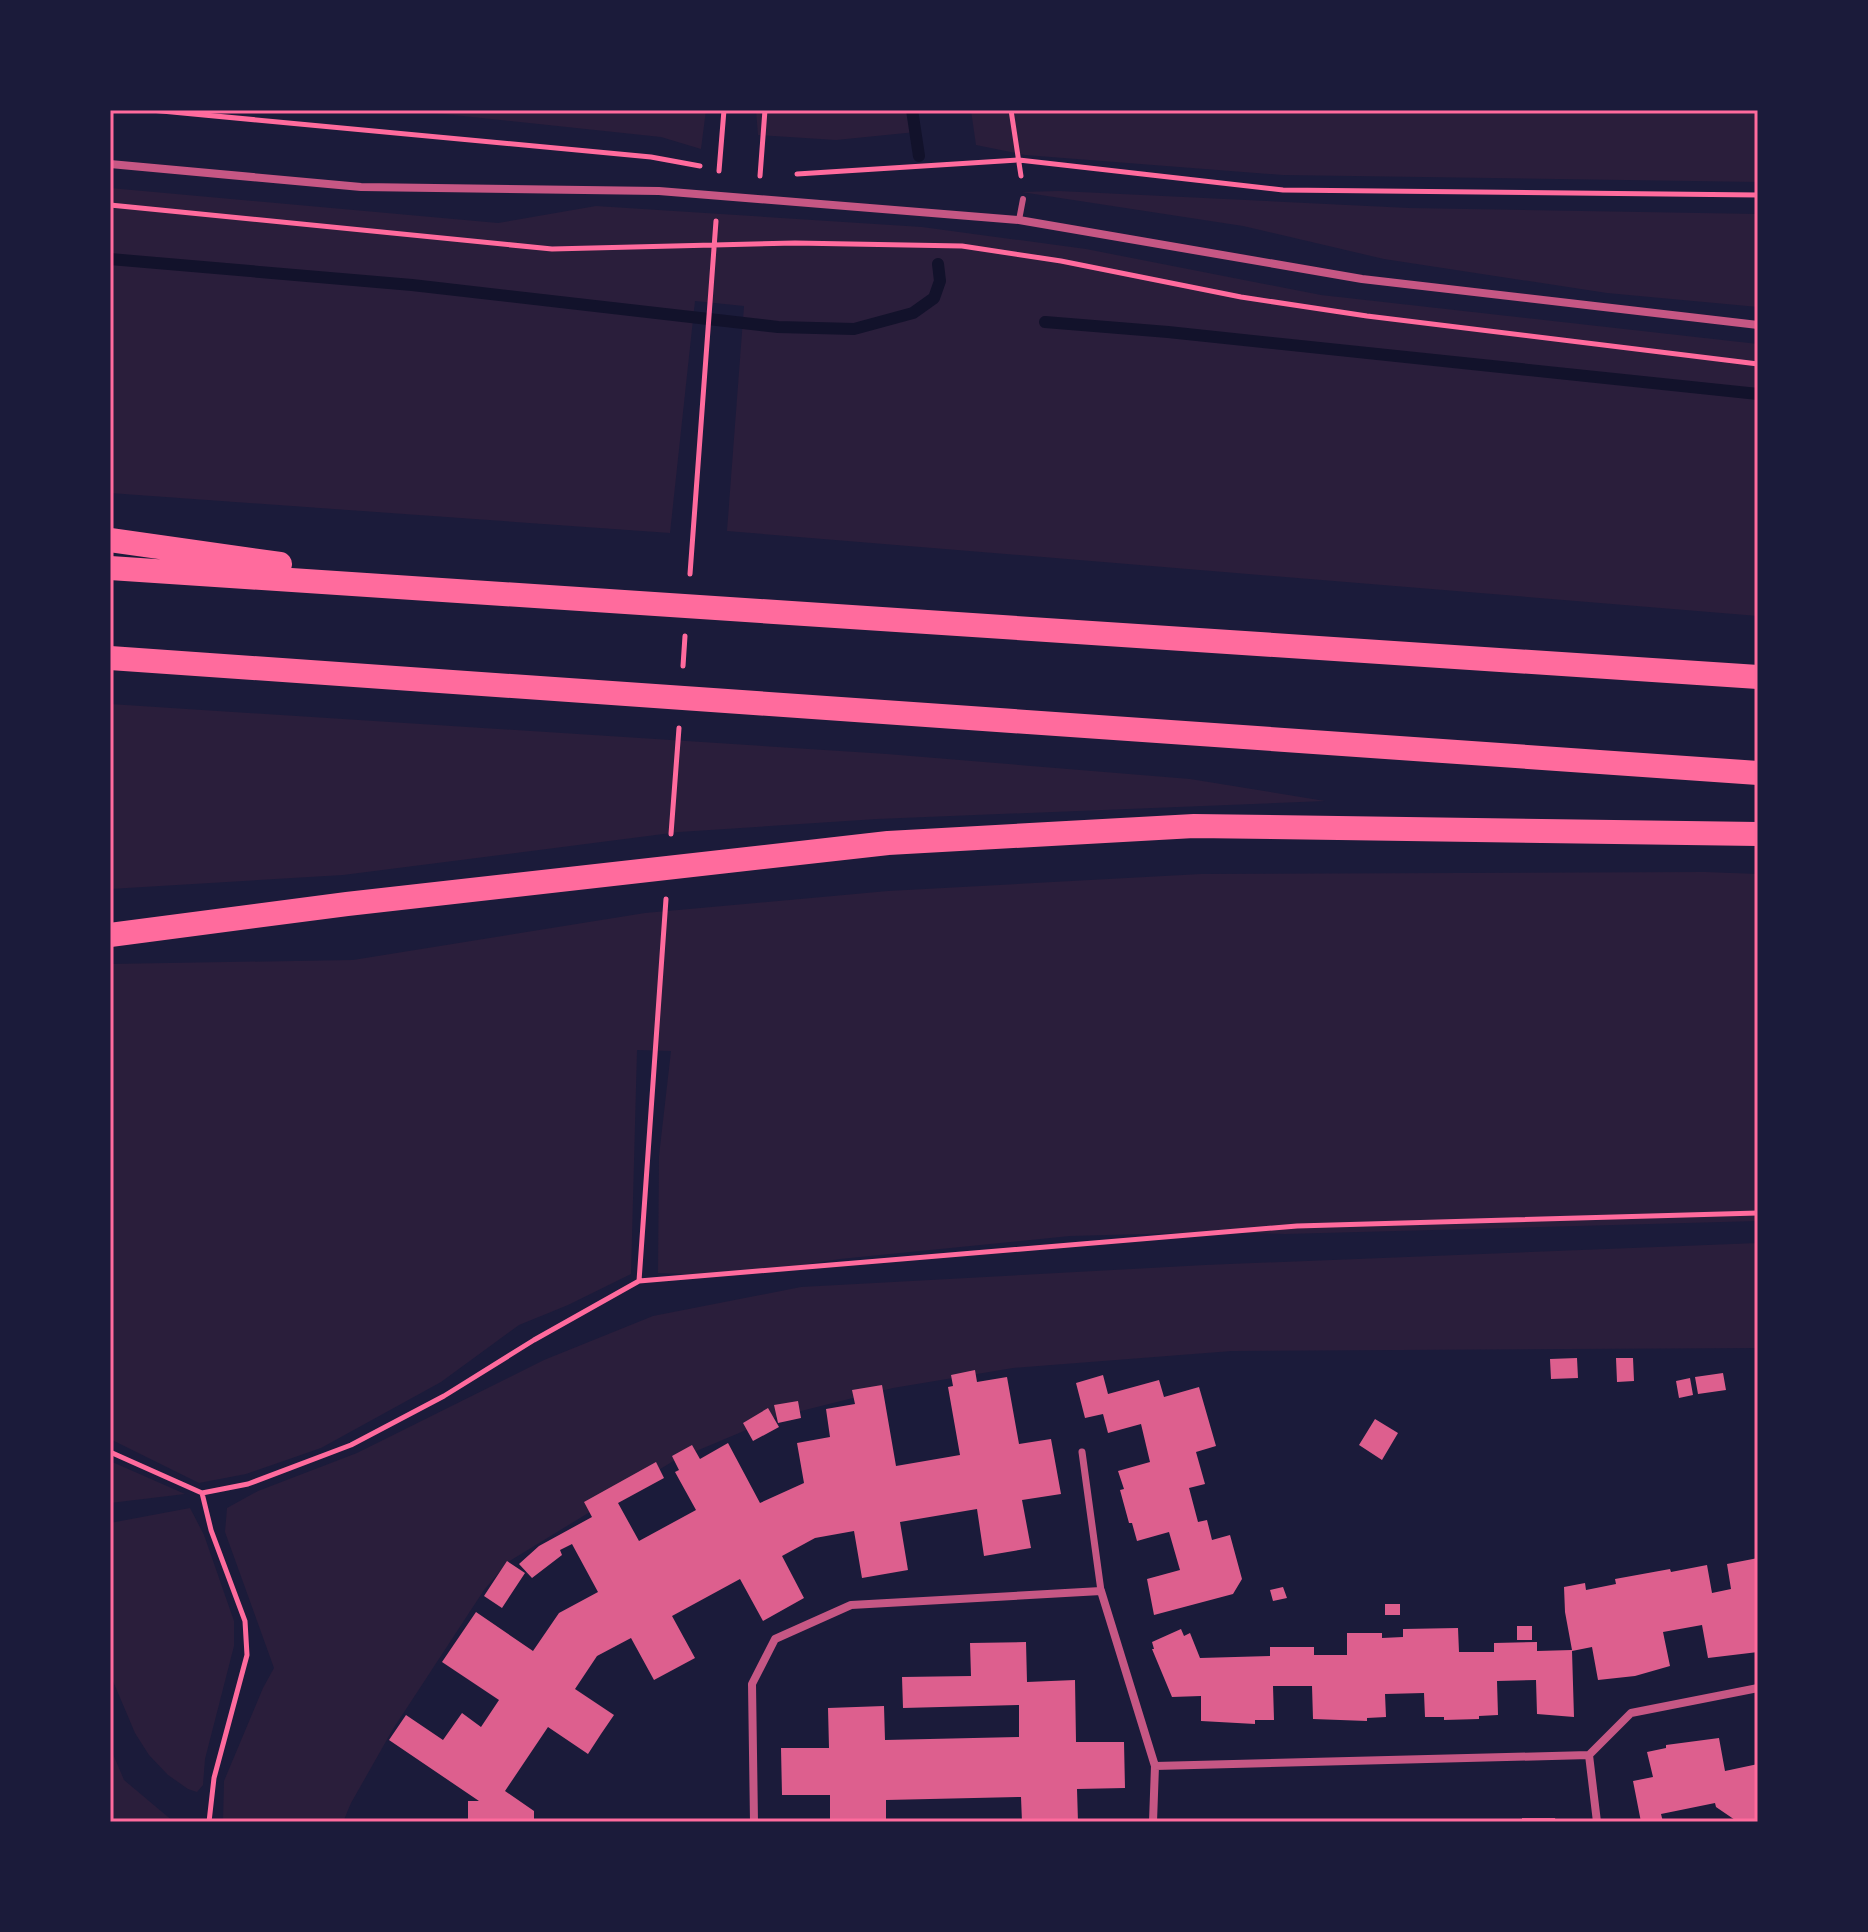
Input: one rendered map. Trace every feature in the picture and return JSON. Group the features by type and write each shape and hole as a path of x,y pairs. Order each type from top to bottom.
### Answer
{"highway":[{"path":"110,540 465,590"},
{"path":"110,568 1758,677"},
{"path":"110,658 1758,773"},
{"path":"110,935 347,904 904,842 1194,826 1758,834"}],"street":[{"path":"110,164 361,187 659,191 1019,220 1362,279 1758,325"},
{"path":"1082,1452 1101,1591 1155,1766 1153,1822"},
{"path":"754,1822 752,1684 775,1639 851,1605 1101,1591"},
{"path":"1155,1766 1589,1755 1631,1713 1758,1688"},
{"path":"1589,1755 1597,1822"}],"lane":[{"path":"1019,220 1023,199"}],"path":[{"path":"151,110 651,157 729,171"},
{"path":"719,174 724,110"},
{"path":"760,177 765,110"},
{"path":"1011,110 1019,160"},
{"path":"790,175 1019,160 1283,190 1758,195"},
{"path":"744,174 775,176"},
{"path":"110,205 552,249 795,243 962,246 1061,261 1241,297 1335,312 1758,364"},
{"path":"689,588 717,206"},
{"path":"683,668 685,636"},
{"path":"670,843 680,715"},
{"path":"639,1281 667,891"},
{"path":"110,1452 202,1493 248,1484 351,1445 444,1396 534,1340 639,1281 1297,1226 1758,1213"},
{"path":"202,1493 211,1530 245,1621 247,1655 214,1778 209,1822"}],"shaded area":[{"path":"406,110 706,110 701,149 661,137"},
{"path":"756,110 914,110 916,132 836,140 758,135"},
{"path":"971,110 1758,110 1758,182 1283,175 1025,155 976,145"},
{"path":"110,188 498,223 596,206 922,227 1086,249 1321,295 1758,344 1758,616 727,531 744,306 695,301 670,533 110,493"},
{"path":"1059,191 1409,208 1758,214 1758,307 1607,293 1384,259 1243,226 1021,192"},
{"path":"110,704 887,754 1190,779 1325,801 877,819 679,832 343,875 110,889"},
{"path":"1201,874 1758,874 1758,1221 1285,1234 1219,1232 1070,1236 840,1259 731,1276 658,1273 659,1156 671,1051 637,1050 631,1274 519,1325 441,1382 321,1448 246,1474 199,1483 110,1439 110,964 353,960 645,913 888,891"},
{"path":"1758,1243 1758,1348 1232,1351 1013,1368 893,1388 777,1417 675,1460 508,1562 484,1590 393,1729 343,1822 223,1822 224,1781 274,1668 225,1532 227,1508 258,1491 357,1453 544,1360 653,1316 801,1287 1205,1265"},
{"path":"110,1461 185,1494 110,1503"},
{"path":"190,1508 204,1535 234,1621 234,1646 205,1759 203,1785 197,1792 168,1775 149,1755 135,1733 110,1674 110,1523"},
{"path":"110,1747 124,1780 174,1822 110,1822"}],"building":[{"path":"1577,1358 1578,1378 1551,1379 1550,1359"},
{"path":"1616,1358 1633,1358 1634,1381 1617,1382"},
{"path":"975,1370 977,1382 1007,1377 1019,1444 1051,1439 1061,1494 1022,1500 1031,1548 984,1556 977,1509 900,1522 908,1570 862,1578 854,1531 815,1538 782,1556 804,1598 763,1621 740,1579 672,1616 695,1658 654,1680 631,1638 597,1656 575,1689 614,1715 588,1754 548,1727 505,1791 534,1811 534,1822 468,1822 468,1801 479,1801 389,1740 406,1715 443,1740 462,1713 481,1727 499,1700 442,1662 476,1612 533,1651 559,1613 598,1592 572,1544 560,1550 562,1555 532,1578 519,1564 539,1546 592,1517 584,1502 656,1462 664,1478 618,1503 639,1541 696,1510 675,1472 679,1470 672,1456 692,1445 700,1459 728,1443 760,1503 804,1483 797,1443 830,1437 826,1409 855,1404 852,1390 882,1385 896,1466 960,1455 948,1387 953,1386 951,1375"},
{"path":"1723,1373 1726,1390 1698,1394 1695,1377"},
{"path":"1103,1375 1108,1394 1159,1380 1164,1397 1199,1387 1216,1446 1196,1452 1205,1484 1189,1488 1198,1522 1207,1520 1212,1540 1230,1535 1242,1579 1233,1594 1154,1615 1147,1579 1180,1570 1169,1532 1137,1541 1120,1490 1124,1489 1118,1471 1150,1462 1141,1424 1108,1433 1103,1414 1085,1418 1076,1383"},
{"path":"1690,1378 1693,1395 1679,1398 1676,1381"},
{"path":"798,1401 801,1418 778,1423 774,1405"},
{"path":"768,1408 779,1427 753,1441 743,1423"},
{"path":"1375,1419 1398,1433 1382,1460 1359,1445"},
{"path":"1758,1558 1758,1652 1708,1658 1702,1625 1663,1632 1670,1666 1635,1676 1598,1680 1592,1647 1572,1651 1574,1717 1537,1714 1536,1680 1497,1681 1498,1715 1479,1716 1479,1719 1425,1717 1424,1693 1385,1694 1386,1717 1367,1718 1367,1721 1313,1719 1312,1686 1273,1686 1274,1720 1255,1720 1255,1724 1201,1721 1201,1696 1172,1697 1152,1649 1152,1642 1181,1629 1184,1636 1190,1633 1200,1658 1270,1656 1270,1647 1314,1647 1314,1655 1347,1655 1347,1633 1382,1633 1382,1638 1403,1637 1403,1629 1458,1628 1459,1652 1494,1652 1494,1643 1537,1642 1537,1651 1572,1650 1564,1587 1585,1583 1586,1590 1616,1584 1615,1579 1707,1565 1712,1593 1731,1589 1727,1564"},
{"path":"507,1561 525,1573 502,1608 484,1596"},
{"path":"1283,1587 1287,1598 1273,1601 1270,1590"},
{"path":"1385,1604 1400,1604 1400,1615 1385,1615"},
{"path":"1517,1626 1532,1626 1532,1640 1517,1640"},
{"path":"1026,1642 1027,1682 1075,1680 1076,1742 1124,1742 1125,1788 1077,1789 1078,1822 1022,1822 1021,1797 886,1800 886,1822 830,1822 830,1795 782,1795 781,1748 829,1748 828,1708 884,1706 885,1740 1019,1737 1019,1705 903,1708 902,1677 971,1676 970,1643"},
{"path":"1719,1738 1725,1771 1758,1764 1758,1819 1738,1822 1716,1807 1715,1803 1661,1814 1663,1822 1641,1822 1633,1781 1653,1777 1647,1752 1666,1748 1666,1745"},
{"path":"1522,1818 1555,1818 1556,1822 1522,1822"}],"waterway":[{"path":"912,110 919,156"},
{"path":"110,259 412,285 778,327 854,329 913,313 934,298 940,281 938,264"},
{"path":"1045,322 1168,332 1758,394"}]}
